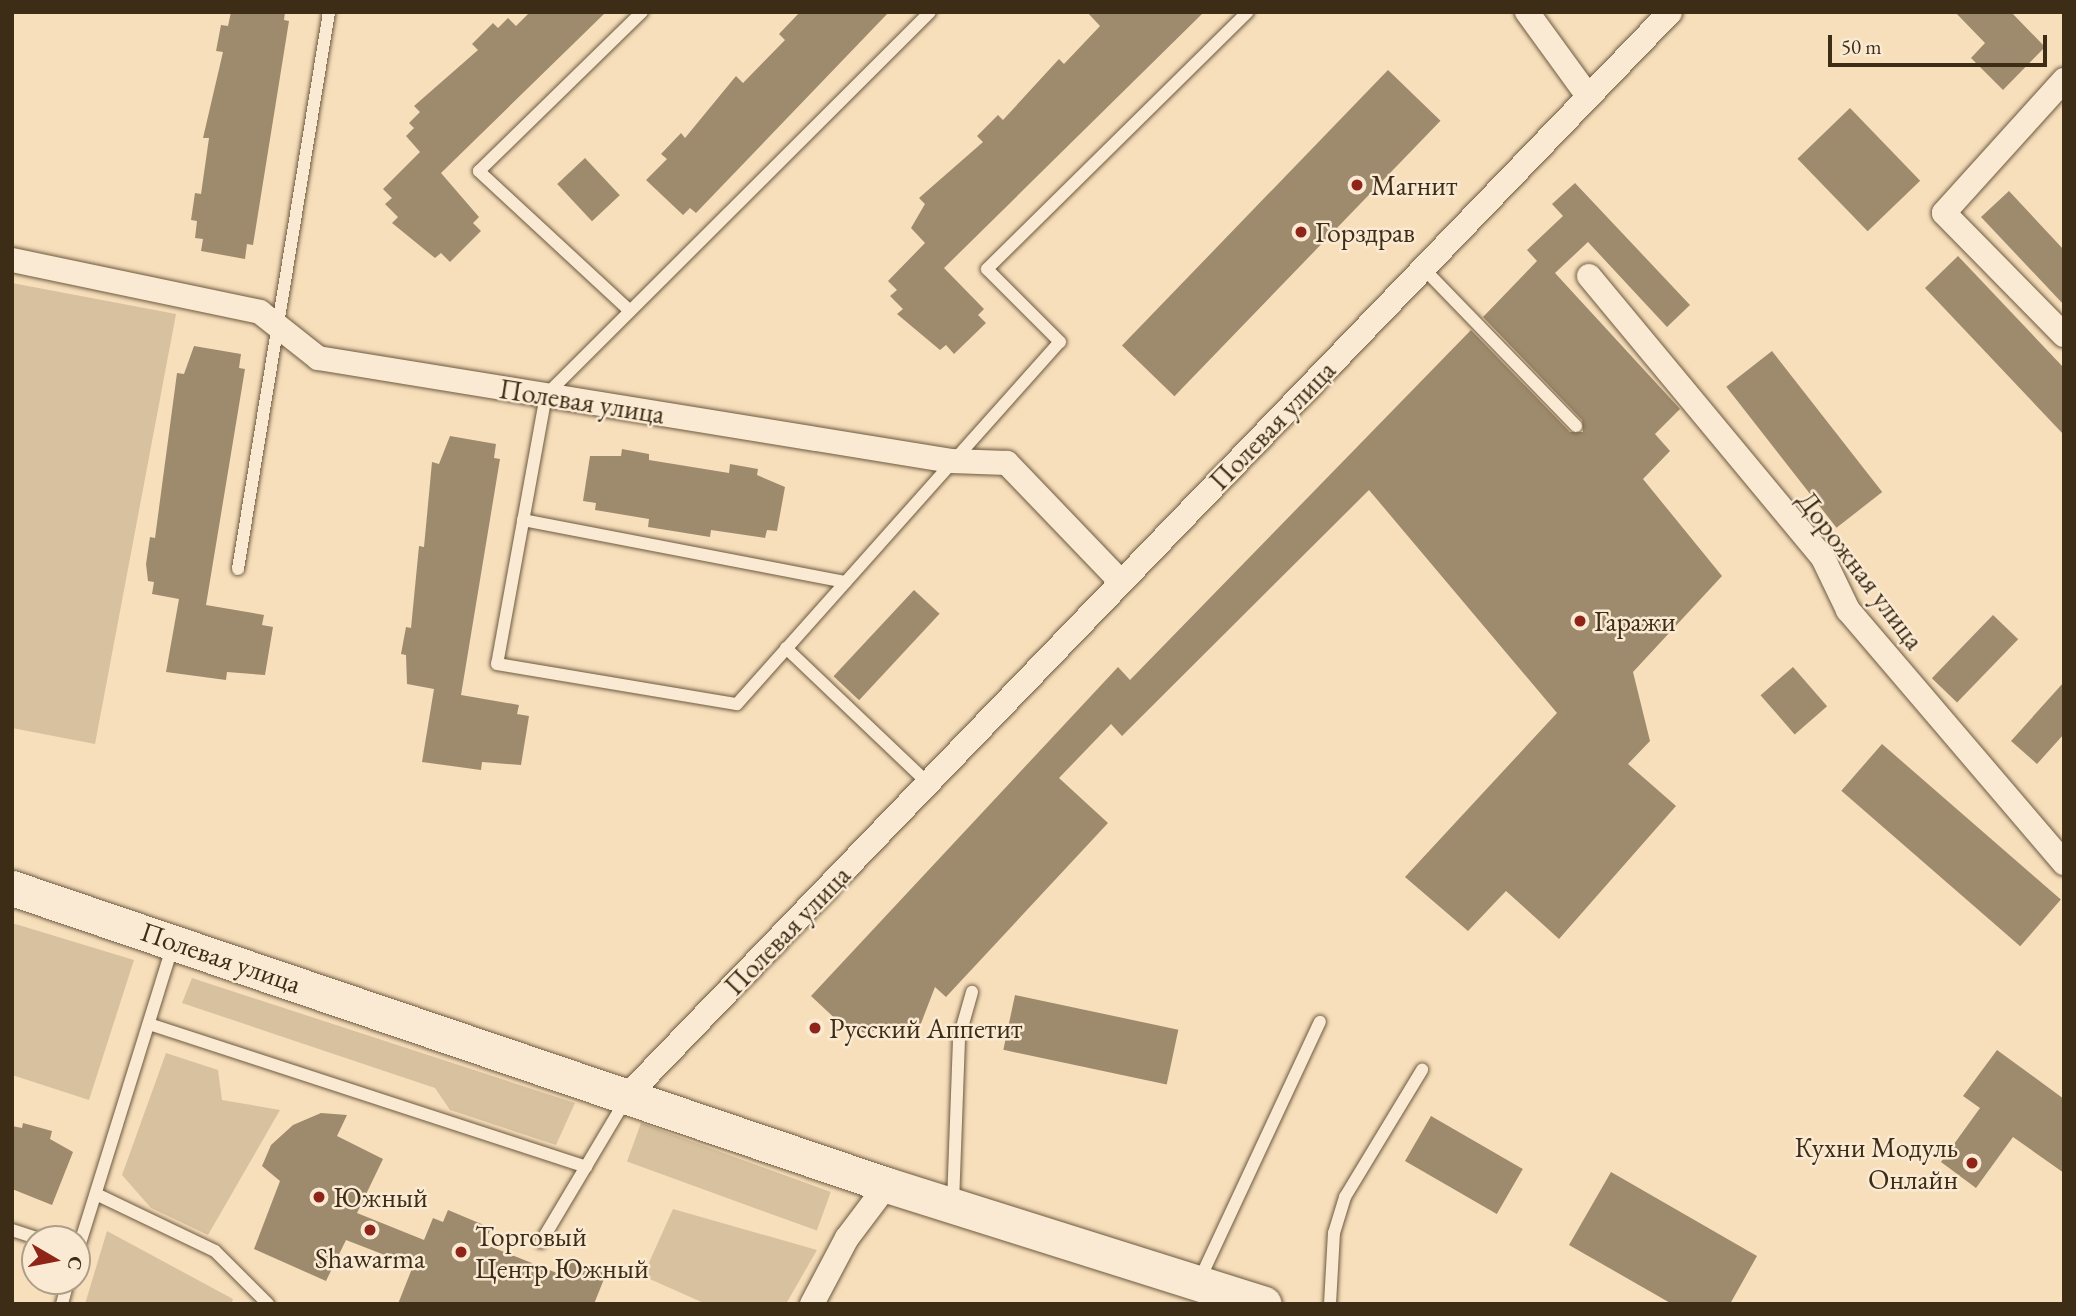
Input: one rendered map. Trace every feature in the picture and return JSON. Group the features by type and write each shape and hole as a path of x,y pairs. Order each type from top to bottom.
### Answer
{"main road":[{"name":"Полевая улица","path":"12,888 887,1185 1241,1301"}],"street":[{"path":"1527,12 1588,96"},
{"name":"Полевая улица","path":"628,1096 1670,12"},
{"path":"2064,80 1944,213 2064,335"},
{"name":"Полевая улица","path":"12,260 260,312 318,358 951,461 1007,463 1121,582"},
{"name":"Дорожная улица","path":"1589,276 1823,558 1848,610 2064,863"},
{"path":"811,1304 847,1238 887,1185"}],"lane":[{"path":"238,569 329,12"},
{"path":"630,311 479,171 642,12"},
{"path":"930,12 546,395 497,664 737,704 951,461 1060,342 987,268 1248,12"},
{"path":"1423,268 1576,426"},
{"path":"523,520 845,582"},
{"path":"786,648 928,783"},
{"path":"86,1225 174,941"},
{"path":"953,1206 959,1038 972,992"},
{"path":"1197,1285 1320,1021"},
{"path":"149,1024 586,1167"},
{"path":"1330,1304 1334,1233 1345,1197 1422,1070"},
{"path":"541,1242 628,1096"},
{"path":"96,1194 215,1251 268,1304"}],"shaded area":[{"path":"12,283 176,314 95,744 12,728"},
{"path":"12,923 134,960 89,1100 12,1075"},
{"path":"192,978 575,1103 556,1145 450,1110 435,1088 182,1003"},
{"path":"166,1053 218,1070 222,1100 280,1110 208,1235 151,1208 122,1175"},
{"path":"641,1123 831,1192 817,1231 627,1162"},
{"path":"673,1209 817,1250 786,1304 706,1304 643,1276"},
{"path":"107,1231 233,1299 231,1304 85,1304 88,1295 91,1295 91,1284"}],"building":[{"path":"231,12 285,12 284,20 289,21 253,245 247,244 245,259 201,251 203,239 195,238 197,221 191,220 195,193 201,194 209,138 203,138 223,52 216,51 221,25 228,26"},
{"path":"530,12 606,12 441,173 479,217 473,223 481,231 450,262 441,253 435,258 392,223 398,217 385,204 392,198 383,189 420,152 406,136 414,128 409,123 420,112 414,106 478,50 472,44 493,23 498,28 508,18 516,26"},
{"path":"800,12 889,12 696,213 690,208 683,215 646,180 667,159 661,154 681,133 685,138 736,76 743,83 785,40 779,34"},
{"path":"1087,12 1204,12 944,268 984,309 978,315 986,323 954,354 946,345 940,350 897,314 903,309 890,296 897,290 888,281 925,243 911,228 925,204 919,198 983,142 977,136 998,115 1003,120 1059,59 1064,64 1100,26"},
{"path":"1955,12 2011,12 2045,47 2003,90 1971,58 1985,43"},
{"path":"1388,70 1441,121 1174,396 1122,346"},
{"path":"1850,108 1920,181 1868,231 1797,159"},
{"path":"585,158 620,195 592,221 557,184"},
{"name":"Гаражи","path":"1575,183 1690,305 1667,327 1588,242 1555,273 1680,409 1655,434 1670,451 1643,479 1722,576 1633,672 1650,741 1628,764 1676,806 1559,939 1506,891 1468,931 1405,877 1557,713 1369,490 1122,736 1111,724 1059,778 1108,823 946,997 935,987 915,1039 880,1027 868,1034 842,1025 811,996 1118,667 1130,680 1471,330 1570,432 1583,432 1582,420 1483,317 1537,261 1527,250 1563,216 1552,204"},
{"path":"2009,191 2064,250 2064,305 1981,217"},
{"path":"1958,256 2064,368 2064,435 1925,288"},
{"path":"194,346 241,354 239,368 245,369 206,605 264,615 262,625 273,627 265,675 227,672 226,680 166,672 179,599 152,594 154,582 148,581 146,564 150,537 155,538 177,373 184,374"},
{"path":"1772,351 1882,492 1836,528 1726,387"},
{"path":"450,436 496,444 494,458 500,459 461,695 519,705 517,714 529,716 521,765 482,762 481,770 422,762 434,689 407,684 406,655 401,654 406,627 411,628 419,546 424,547 432,462 439,464"},
{"path":"622,449 649,454 649,460 729,473 730,464 758,469 757,475 785,487 777,531 767,530 765,538 711,530 710,537 648,527 649,519 595,510 596,503 583,501 590,456 621,456"},
{"path":"914,590 940,614 859,700 834,676"},
{"path":"1993,615 2018,639 1957,703 1932,678"},
{"path":"1793,667 1827,706 1795,734 1761,695"},
{"path":"2064,682 2064,734 2037,764 2011,741"},
{"path":"1882,744 2061,899 2020,946 1841,791"},
{"path":"1015,995 1178,1030 1167,1084 1003,1050"},
{"path":"1997,1050 2064,1099 2064,1173 2013,1137 1976,1188 1941,1162 1980,1108 1963,1096"},
{"path":"321,1113 347,1115 337,1136 383,1159 357,1213 424,1240 433,1218 443,1222 448,1210 491,1228 484,1244 562,1275 568,1259 606,1274 594,1304 398,1304 413,1266 346,1240 326,1281 254,1249 280,1181 262,1166 271,1145 293,1125"},
{"path":"1431,1116 1523,1169 1497,1214 1405,1161"},
{"path":"23,1123 52,1131 50,1139 73,1152 52,1205 12,1189 12,1126 22,1128"},
{"path":"1611,1172 1757,1256 1730,1304 1672,1304 1569,1245"}],"place":[{"name":"Магнит","path":"1357,185"},
{"name":"Горздрав","path":"1301,232"},
{"name":"Гаражи","path":"1580,621"},
{"name":"Русский Аппетит","path":"815,1028"},
{"name":"Кухни Модуль Онлайн","path":"1972,1163"},
{"name":"Южный","path":"319,1197"},
{"name":"Shawarma","path":"370,1230"},
{"name":"Торговый Центр Южный","path":"461,1252"}]}
